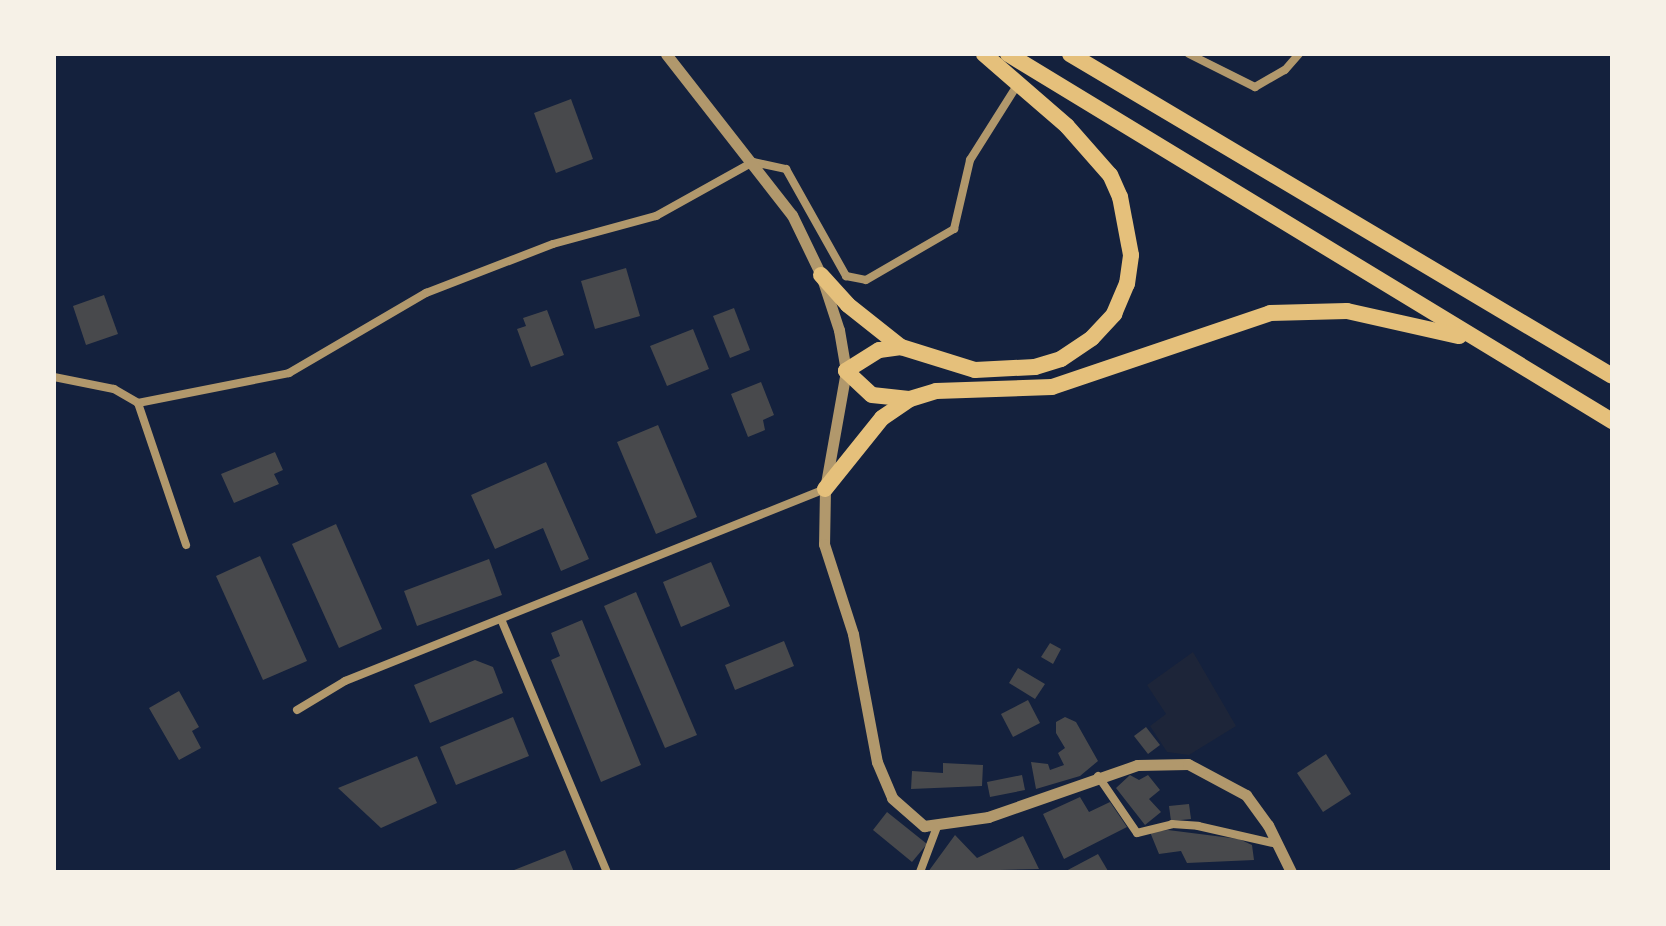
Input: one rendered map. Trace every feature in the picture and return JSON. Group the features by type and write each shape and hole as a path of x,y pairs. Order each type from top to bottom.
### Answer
{"highway":[{"path":"821,275 848,305 901,347 975,370 1035,367 1061,359 1092,338 1114,314 1127,284 1127,225 1110,175 1067,126 984,54"},
{"path":"1008,54 1612,421"},
{"path":"1077,57 1612,376"},
{"path":"901,347 879,350 846,371 872,395 910,399 958,387 1052,387 1270,313 1347,311 1473,339"},
{"path":"825,489 858,442 910,399"}],"street":[{"path":"666,54 792,215 821,275 846,371 825,489 824,544 864,678 877,762 892,798 924,826 988,817 1098,776 1137,765 1188,764 1246,795 1291,872"},
{"path":"1189,54 1255,87 1285,70 1299,54"},
{"path":"138,403 289,373 426,293 553,244 656,216 753,162 786,169 846,276 866,280 954,229 970,160 1014,90"},
{"path":"54,377 114,389 138,403 186,545"},
{"path":"297,710 345,681 825,489"},
{"path":"501,619 607,872"},
{"path":"1098,776 1137,833 1172,824 1198,826 1277,844"},
{"path":"920,872 938,824"}],"shaded area":[{"path":"1193,652 1236,726 1189,755 1167,752 1150,726 1166,714 1147,685"}],"building":[{"path":"571,99 593,159 556,173 534,113"},
{"path":"626,268 640,316 595,329 581,281"},
{"path":"104,295 118,334 86,345 73,306"},
{"path":"734,308 750,350 730,358 713,316"},
{"path":"547,310 564,355 531,367 517,329 526,326 523,318"},
{"path":"693,329 709,369 667,386 650,346"},
{"path":"761,382 774,415 763,420 765,430 748,437 731,394"},
{"path":"658,425 697,517 656,534 617,442"},
{"path":"275,452 283,470 274,474 279,484 234,503 221,474"},
{"path":"546,462 589,559 561,571 543,528 495,549 471,495"},
{"path":"336,524 382,629 339,648 292,544"},
{"path":"260,556 307,661 263,680 216,576"},
{"path":"489,559 502,595 417,626 404,591"},
{"path":"711,562 730,606 681,627 663,582"},
{"path":"636,592 697,735 665,748 604,606"},
{"path":"582,620 641,765 601,782 551,660 560,656 551,633"},
{"path":"784,641 794,666 735,690 725,665"},
{"path":"1050,643 1061,649 1053,664 1041,657"},
{"path":"475,660 493,667 503,693 430,723 414,685"},
{"path":"1018,668 1045,684 1035,699 1009,683"},
{"path":"179,691 199,727 192,731 201,748 179,760 149,708"},
{"path":"1028,700 1040,723 1013,737 1001,714"},
{"path":"513,717 529,756 456,785 440,747"},
{"path":"1065,717 1076,722 1098,761 1080,776 1036,789 1031,762 1048,764 1050,770 1064,765 1058,753 1065,748 1056,733 1056,722"},
{"path":"1146,727 1160,745 1148,754 1134,736"},
{"path":"1326,754 1351,794 1323,812 1297,773"},
{"path":"417,756 437,803 381,828 338,788"},
{"path":"943,763 983,765 982,786 911,789 912,771 943,773"},
{"path":"1022,775 1025,790 990,797 987,782"},
{"path":"1130,775 1139,780 1148,775 1160,790 1149,799 1161,812 1145,825 1116,788"},
{"path":"1080,797 1089,812 1110,802 1127,827 1064,859 1043,814"},
{"path":"1189,804 1191,819 1171,821 1169,806"},
{"path":"887,812 927,844 912,862 873,830"},
{"path":"1168,830 1239,839 1252,845 1254,860 1187,863 1181,851 1159,854 1150,832"},
{"path":"955,835 977,858 1023,836 1039,869 928,872"},
{"path":"565,850 574,872 509,872"},
{"path":"1098,854 1108,871 1064,872"}]}
